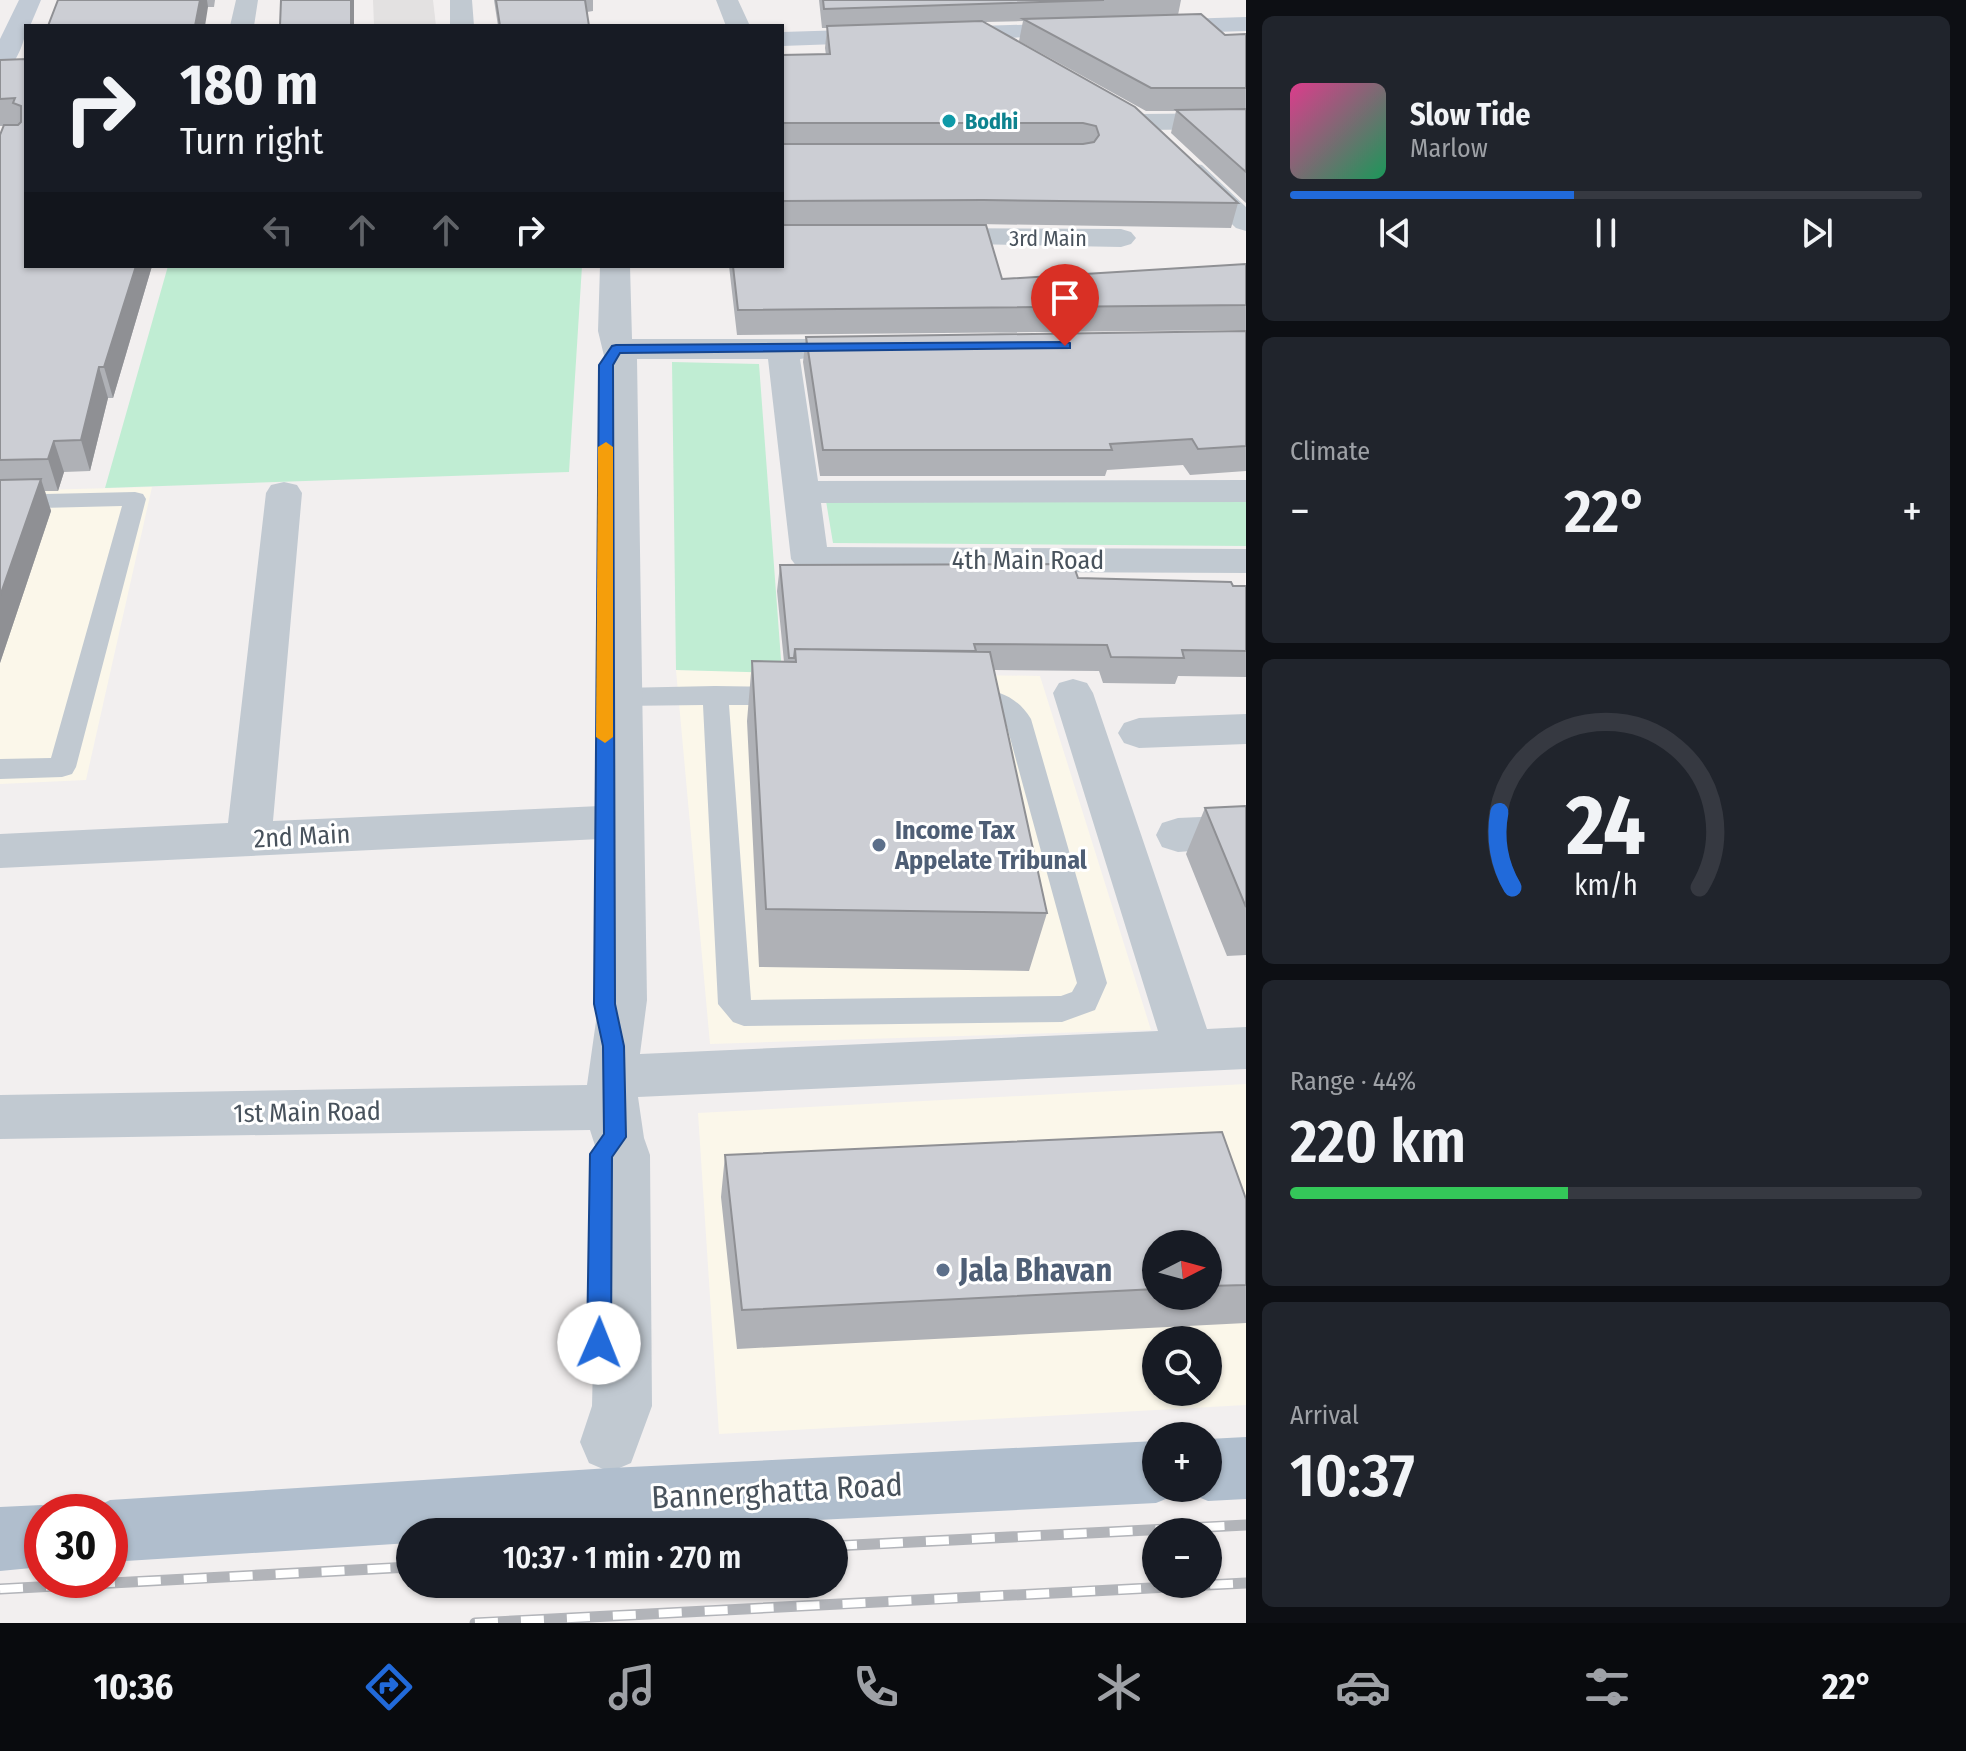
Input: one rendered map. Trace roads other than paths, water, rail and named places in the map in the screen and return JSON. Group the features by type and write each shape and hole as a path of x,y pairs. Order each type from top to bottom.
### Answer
{"main road":[{"path":"1222,1469 1246,1468"},
{"name":"Bannerghatta Road","path":"128,1529 610,1470 1142,1472"},
{"path":"0,1539 24,1537"}],"street":[{"path":"8,58 30,0"},
{"path":"242,24 247,0"},
{"path":"461,0 462,24"},
{"path":"727,0 737,24"},
{"path":"1119,23 1246,13"},
{"path":"784,39 992,22"},
{"path":"992,22 1026,57"},
{"path":"784,27 992,22 1246,24"},
{"path":"1115,108 1140,122 1246,222"},
{"path":"1140,122 1246,121"},
{"name":"3rd Main","path":"905,237 1121,238"},
{"path":"614,1092 623,1000 620,697 622,364 614,331 615,268"},
{"path":"610,1470 622,1406 624,1155 605,1004 606,365 628,329 629,268"},
{"path":"616,349 841,349"},
{"path":"783,350 801,492 1246,491"},
{"name":"4th Main Road","path":"801,492 810,559 1246,561"},
{"path":"249,839 284,493"},
{"path":"1073,693 1189,1051"},
{"path":"1139,733 1246,729"},
{"name":"2nd Main","path":"0,851 605,822"},
{"path":"1178,835 1246,831"},
{"name":"1st Main Road","path":"0,1117 614,1092 1246,1048"}],"lane":[{"path":"0,502 135,499 62,767 0,769"},
{"path":"715,695 734,1004 744,1013 1062,1009 1084,1001 1092,983 1018,719 995,699 933,698"},
{"path":"620,697 809,697"}],"railway":[{"path":"848,1545 1246,1525"},
{"path":"0,1589 396,1568"},
{"path":"475,1623 1246,1583"}],"place":[{"name":"Bodhi","path":"949,121"},
{"name":"Income Tax Appelate Tribunal","path":"879,845"},
{"name":"Jala Bhavan","path":"943,1270"}]}
